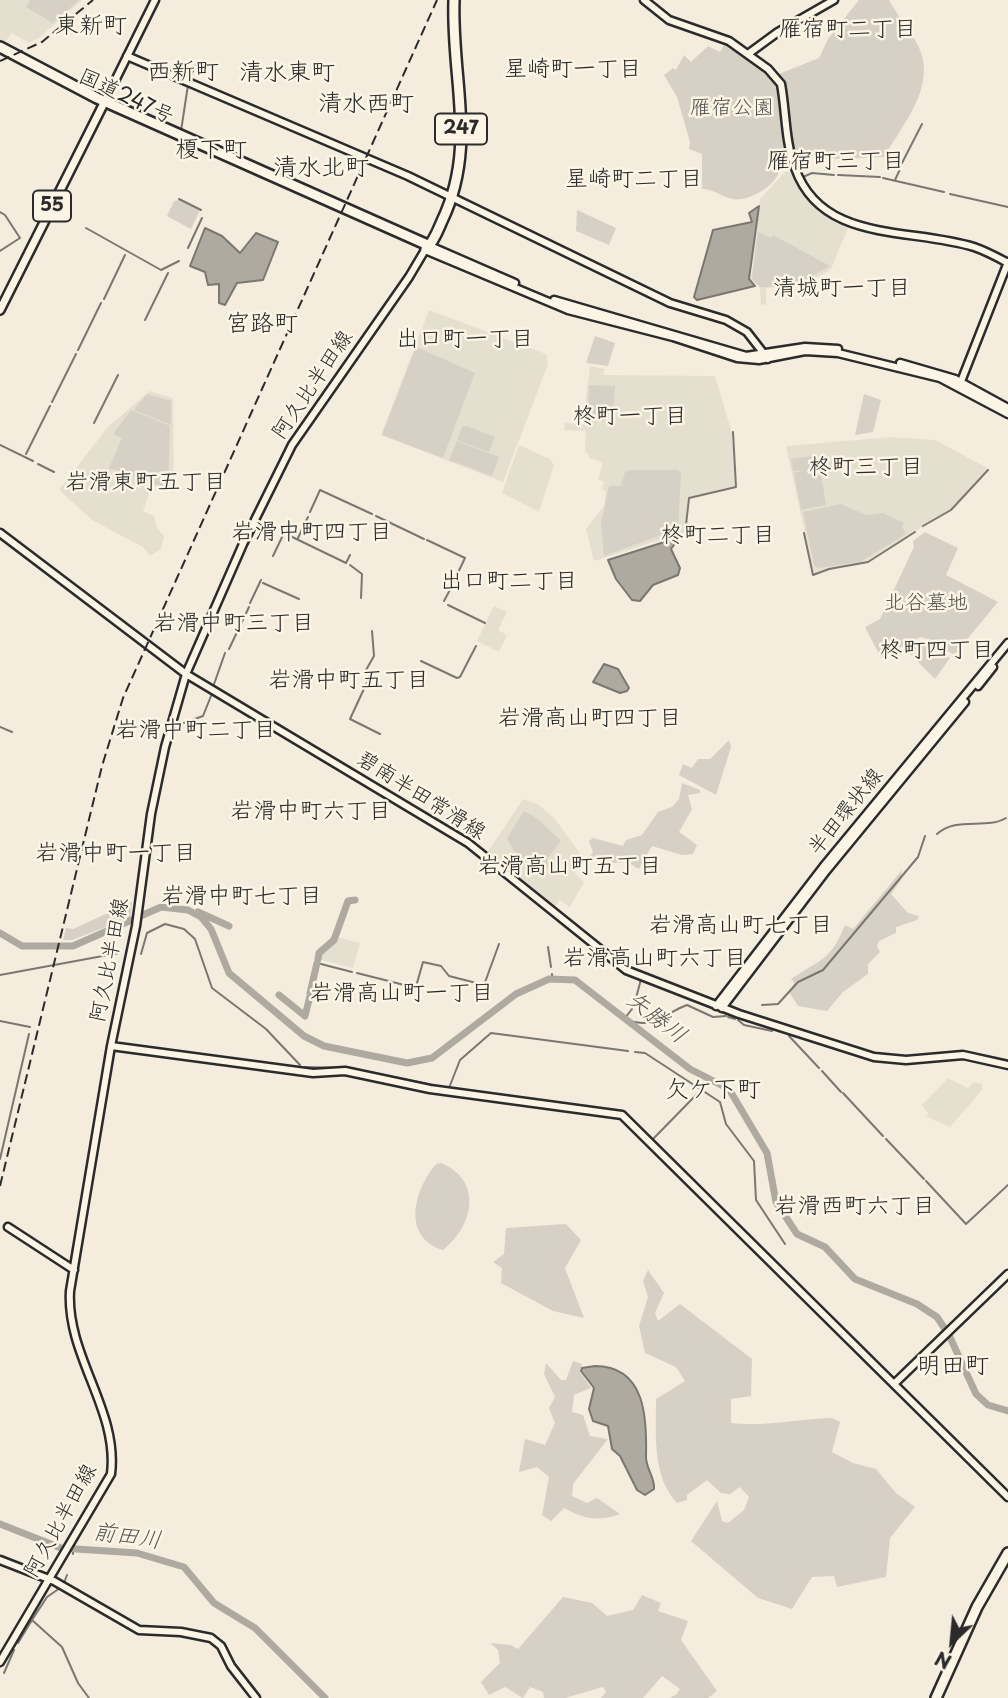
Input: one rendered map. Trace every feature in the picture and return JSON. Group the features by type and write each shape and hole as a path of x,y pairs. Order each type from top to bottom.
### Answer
{"highway":[{"name":"247","path":"426,247 451,197 456,172 458,145 451,0"},
{"name":"国道247号","path":"0,47 103,104"},
{"name":"国道247号","path":"0,54 103,104 426,247"},
{"path":"936,1698 976,1607 1008,1553"},
{"path":"942,1698 971,1632 1008,1563"}],"main road":[{"path":"103,104 155,0"},
{"path":"644,0 669,20 717,35 748,54 781,84 794,166 808,194 823,209 852,225 974,247 1008,263 960,384"},
{"path":"748,54 778,32 834,0"},
{"path":"127,56 451,197 670,303 736,325 750,335 766,357"},
{"name":"55","path":"0,310 103,104"},
{"path":"426,247 582,315 673,337 737,358 766,357 794,348 827,347 918,367 960,384 1008,411"},
{"name":"阿久比半田線","path":"0,1662 111,1474 113,1450 72,1328 70,1302 111,1046 136,926 158,778 186,674 243,544 292,445 409,277 426,247"},
{"name":"碧南半田常滑線","path":"0,533 186,674 468,842 621,967 719,1007 874,1057 906,1060 973,1056 1008,1065"},
{"name":"半田環状線","path":"719,1007 823,867 1008,643"},
{"name":"半田環状線","path":"719,1007 1008,649"},
{"path":"111,1046 313,1073 345,1072 430,1089 622,1115 895,1382 1008,1497"},
{"path":"8,1227 74,1270"},
{"path":"895,1382 1008,1274"},
{"path":"0,1560 50,1579 139,1630 181,1632 211,1638 221,1646 231,1666 256,1698"}],"shaded area":[{"path":"0,0 82,0 39,38 29,43 12,33 4,43 0,41"},
{"path":"786,171 792,173 818,210 848,228 831,269 805,285 766,288 766,304 761,305 760,288 751,279 760,199"},
{"path":"759,206 749,279 755,286 697,300 694,297 713,230 752,222 749,213"},
{"path":"205,228 222,236 240,253 256,233 278,242 263,280 237,283 225,305 219,303 219,284 208,285 205,272 190,266"},
{"path":"429,310 546,354 548,364 503,482 381,435"},
{"path":"590,366 605,369 603,375 715,376 732,433 735,486 688,498 685,532 594,561 586,529 604,506 604,482 598,479 603,463 590,458 585,451 586,431 564,430 565,423 583,424"},
{"path":"149,391 173,398 174,493 152,486 143,511 154,516 157,528 164,536 161,549 150,556 143,547 92,520 59,490 107,428"},
{"path":"891,437 935,440 989,469 952,509 867,561 814,574 786,446"},
{"path":"519,445 550,459 554,465 539,512 502,493"},
{"path":"680,537 671,549 680,568 678,575 653,585 640,601 632,600 616,579 608,560"},
{"path":"494,606 507,612 498,630 507,635 499,652 477,641"},
{"path":"604,664 618,669 629,688 627,691 620,693 593,682"},
{"path":"523,799 539,805 555,819 584,859 575,873 584,882 570,907 559,900 555,909 487,853"},
{"path":"336,937 360,943 353,968 318,959"},
{"path":"948,1078 968,1088 974,1082 982,1084 982,1090 950,1127 925,1116 929,1115 922,1105"},
{"path":"582,1368 612,1368 625,1375 640,1397 646,1427 646,1461 654,1485 654,1489 645,1495 637,1490 620,1456 612,1449 608,1426 593,1421 589,1409 594,1388 581,1371"}],"green space":[{"path":"30,0 79,0 53,23 26,7"},
{"path":"859,0 889,0 916,42 924,72 916,102 884,157 838,159 795,154 784,82 779,74 819,58 828,39"},
{"name":"雁宿公園","path":"725,43 765,70 776,82 784,128 784,154 776,177 757,194 742,199 731,199 702,189 702,154 689,149 690,142 677,97 664,75 673,68 676,70 684,55 691,62 708,46 720,52"},
{"path":"179,200 200,210 191,229 167,216 174,201"},
{"path":"577,210 616,228 609,245 576,231"},
{"path":"758,232 771,238 773,235 830,266 794,286 760,287 752,279"},
{"path":"595,336 615,343 608,366 586,363"},
{"path":"416,347 475,373 443,458 382,435"},
{"path":"589,385 615,386 613,421 588,420"},
{"path":"147,394 171,401 171,425 134,410"},
{"path":"864,394 881,400 873,432 855,435"},
{"path":"131,410 170,426 168,489 109,468 122,438 113,434"},
{"path":"467,426 495,437 489,452 457,440 462,427"},
{"path":"457,441 499,457 492,476 449,460"},
{"path":"818,455 826,505 801,510 794,473 804,470 793,471 791,459"},
{"path":"678,470 681,473 678,529 604,556 601,524 609,486 621,486 625,472"},
{"path":"841,504 866,515 883,513 904,523 902,527 906,534 860,562 818,568 814,565 803,512"},
{"name":"北谷墓地","path":"925,532 958,548 946,575 998,602 954,655 932,640 920,637 881,658 865,627 880,619 914,547 913,541"},
{"path":"925,641 950,658 935,679 906,650"},
{"path":"729,740 731,747 716,795 679,775 683,764 692,768 698,759 710,759"},
{"path":"682,783 700,790 700,793 688,795 692,809 679,832 697,845 693,854 682,855 652,846 639,869 627,862 599,864 590,857 593,852 589,841 593,838 623,846 626,840 642,835 658,812 672,807 679,799"},
{"path":"524,811 538,819 561,841 547,859 549,866 543,873 514,851 507,838"},
{"path":"902,870 901,880 891,894 908,913 919,916 917,920 896,927 896,933 879,941 877,946 880,952 868,964 868,974 843,992 827,1011 798,1006 789,992 794,983 791,979 829,953 845,925 853,929"},
{"path":"132,902 131,917 72,940 63,940 66,928 73,929"},
{"path":"441,1163 463,1180 469,1204 462,1229 443,1250 430,1244 421,1235 416,1212 417,1199 428,1175 436,1164"},
{"path":"566,1224 581,1240 565,1268 584,1318 553,1311 501,1283 502,1268 493,1262 504,1254 506,1228"},
{"path":"648,1270 664,1293 655,1313 658,1321 680,1304 752,1359 751,1396 731,1399 731,1423 832,1418 840,1422 832,1452 853,1463 876,1469 896,1493 915,1507 890,1538 886,1577 837,1587 834,1576 812,1577 792,1609 758,1598 691,1541 717,1501 722,1521 728,1523 744,1510 749,1497 740,1487 730,1494 721,1493 707,1480 687,1495 687,1500 677,1503 663,1480 657,1454 656,1399 685,1381 676,1367 645,1353 639,1326 648,1297 643,1281"},
{"path":"573,1361 582,1364 580,1372 591,1388 574,1395 572,1412 583,1415 590,1436 608,1439 573,1484 572,1496 587,1503 597,1498 620,1514 591,1518 564,1508 551,1521 542,1515 549,1477 537,1467 519,1472 525,1439 545,1445 555,1423 549,1408 555,1397 544,1374 546,1363 561,1380 566,1380"},
{"path":"642,1595 661,1603 658,1611 688,1621 681,1640 717,1691 708,1698 669,1698 676,1695 680,1689 662,1676 643,1698 601,1698 606,1692 603,1687 565,1698 544,1698 543,1692 530,1687 523,1698 505,1687 489,1695 481,1682 500,1663 498,1650 490,1643 511,1645 518,1649 563,1597 592,1603 607,1616 633,1610"}],"waterway":[{"path":"189,79 197,63"},
{"path":"181,131 188,85"},
{"path":"902,163 922,124"},
{"path":"895,180 901,167"},
{"path":"803,177 812,173 834,175"},
{"path":"838,175 880,177"},
{"path":"883,178 944,192"},
{"path":"950,194 1008,207"},
{"path":"179,199 201,210"},
{"path":"0,212 5,215 20,238 0,251"},
{"path":"188,248 202,218"},
{"path":"86,228 161,270 179,261"},
{"path":"104,299 125,255"},
{"path":"145,320 168,273"},
{"path":"78,350 101,303"},
{"path":"52,402 76,354"},
{"path":"94,423 118,375"},
{"path":"26,454 50,406"},
{"path":"689,532 686,525 689,498 736,487 733,432"},
{"path":"0,445 33,461"},
{"path":"38,464 54,472"},
{"path":"923,526 951,510 988,470"},
{"path":"310,512 320,490 372,514"},
{"path":"376,516 424,539"},
{"path":"298,538 308,517"},
{"path":"804,533 813,575 829,569 868,562 915,532"},
{"path":"273,556 284,533 346,563 350,555"},
{"path":"427,540 465,558 454,581"},
{"path":"350,565 362,574 361,598"},
{"path":"250,603 261,580"},
{"path":"263,583 299,599"},
{"path":"444,601 452,586"},
{"path":"448,605 485,623"},
{"path":"229,649 249,607"},
{"path":"371,673 366,670 374,656 372,631"},
{"path":"421,661 457,678 476,646"},
{"path":"213,687 225,653"},
{"path":"369,678 350,719 380,734"},
{"path":"178,725 203,716 211,696"},
{"path":"0,727 12,732"},
{"path":"937,834 953,826 989,823 1006,818"},
{"path":"762,1005 778,1004 798,982 823,970 918,857 925,836"},
{"path":"318,959 319,953 334,940 348,901 355,900"},
{"name":"矢勝川","path":"0,933 22,946 73,946 161,907 188,910 201,917 211,929 229,973 304,1036 324,1046 407,1063 432,1058 516,994 549,979 575,980 690,1069 729,1089 767,1153 776,1202 797,1234 825,1247 855,1279 917,1304 937,1317 949,1335 976,1394 988,1405 1008,1411"},
{"path":"198,912 229,926"},
{"path":"141,954 147,933 165,924 184,929 195,939 212,988 266,1029 300,1065"},
{"path":"417,983 423,962 441,966 449,976 484,985 499,944"},
{"path":"548,947 551,967"},
{"path":"0,975 119,953"},
{"path":"310,993 317,963 352,972"},
{"path":"310,993 317,963"},
{"path":"357,973 416,988"},
{"path":"634,1006 641,979"},
{"path":"279,995 305,1016 310,996"},
{"path":"279,996 304,1015 310,996"},
{"path":"627,1020 636,1023 652,1022 687,1005 713,1017 726,1016"},
{"path":"625,1018 632,1009"},
{"path":"728,1017 735,1019"},
{"path":"738,1020 744,1025 772,1031"},
{"path":"0,1021 30,1027"},
{"path":"449,1088 460,1060 491,1033 628,1051"},
{"path":"0,1159 29,1034"},
{"path":"789,1036 819,1068"},
{"path":"635,1052 645,1053 720,1102 726,1124 754,1161 756,1200 785,1244"},
{"path":"305,1067 348,1068 443,1087"},
{"path":"822,1071 841,1092"},
{"path":"653,1139 698,1093"},
{"path":"843,1093 883,1136"},
{"path":"886,1139 924,1179"},
{"path":"926,1181 966,1224 1008,1185"},
{"name":"前田川","path":"0,1524 61,1548 137,1553 184,1567 214,1603 255,1628 325,1698"},
{"path":"64,1583 67,1575"},
{"path":"60,1588 47,1597 32,1620 62,1647 78,1683 89,1698"},
{"path":"18,1643 32,1620"},
{"path":"4,1673 14,1650"}],"railway":[{"path":"0,61 42,42 93,0"},
{"path":"0,1186 102,766 123,698 437,0"}],"district":[{"name":"東新町","path":"91,26"},
{"name":"雁宿町二丁目","path":"848,30"},
{"name":"星崎町一丁目","path":"573,70"},
{"name":"西新町","path":"183,72"},
{"name":"清水東町","path":"287,73"},
{"name":"清水西町","path":"366,104"},
{"name":"榎下町","path":"211,150"},
{"name":"雁宿町三丁目","path":"836,162"},
{"name":"清水北町","path":"321,168"},
{"name":"星崎町二丁目","path":"634,180"},
{"name":"清城町一丁目","path":"842,289"},
{"name":"宮路町","path":"262,324"},
{"name":"出口町一丁目","path":"465,340"},
{"name":"柊町一丁目","path":"630,417"},
{"name":"柊町三丁目","path":"866,468"},
{"name":"岩滑東町五丁目","path":"146,483"},
{"name":"岩滑中町四丁目","path":"312,533"},
{"name":"柊町二丁目","path":"718,536"},
{"name":"出口町二丁目","path":"509,582"},
{"name":"岩滑中町三丁目","path":"234,624"},
{"name":"柊町四丁目","path":"937,651"},
{"name":"岩滑中町五丁目","path":"349,681"},
{"name":"岩滑高山町四丁目","path":"590,719"},
{"name":"岩滑中町二丁目","path":"196,731"},
{"name":"岩滑中町六丁目","path":"311,812"},
{"name":"岩滑中町一丁目","path":"116,854"},
{"name":"岩滑高山町五丁目","path":"570,867"},
{"name":"岩滑中町七丁目","path":"242,897"},
{"name":"岩滑高山町七丁目","path":"741,926"},
{"name":"岩滑高山町六丁目","path":"655,959"},
{"name":"岩滑高山町一丁目","path":"402,994"},
{"name":"欠ケ下町","path":"713,1090"},
{"name":"岩滑西町六丁目","path":"855,1207"},
{"name":"明田町","path":"953,1366"}]}
